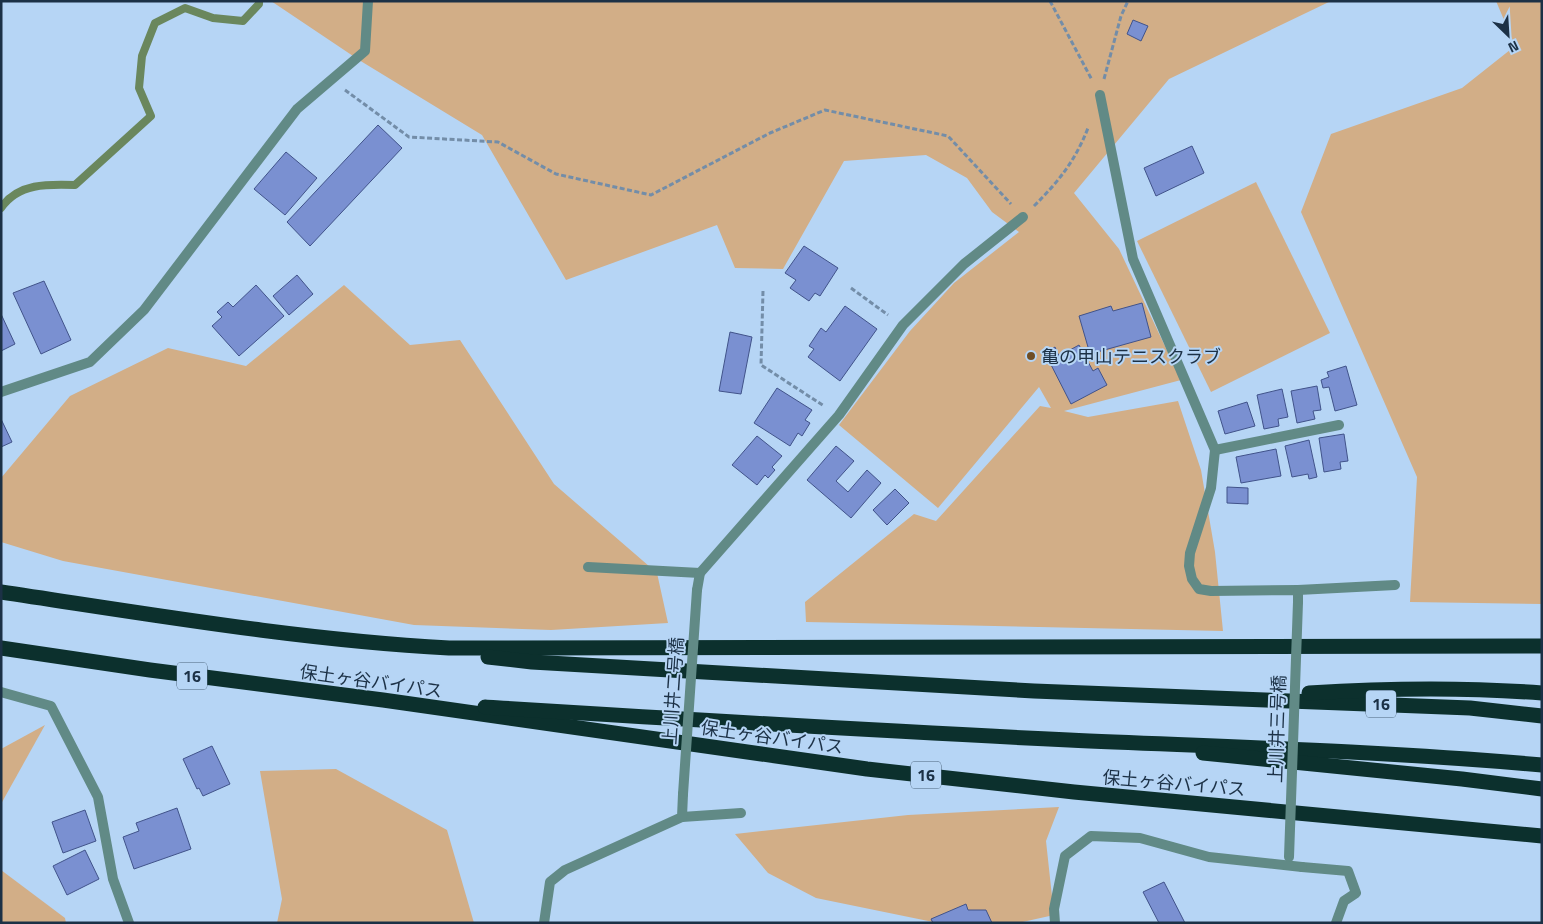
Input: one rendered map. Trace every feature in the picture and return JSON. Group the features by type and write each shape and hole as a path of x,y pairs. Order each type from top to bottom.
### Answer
{"highway":[{"name":"16","path":"1,592 382,645 532,662 888,684 1470,708 1542,716"},
{"name":"16","path":"382,645 524,649 1542,646"},
{"name":"保土ヶ谷バイパス","path":"1,648 867,769 1074,792 1542,836"},
{"name":"16","path":"1220,697 1375,689 1485,688 1542,693"},
{"name":"16","path":"383,700 863,730 1287,748 1542,765"},
{"name":"16","path":"1107,741 1253,760 1462,779 1542,789"}],"street":[{"path":"1,392 90,362 144,310 296,109 366,51 368,1"},
{"path":"1100,95 1133,259 1215,450 1211,488 1190,553 1189,566 1192,579 1199,589 1211,591 1298,590 1395,585"},
{"path":"588,567 700,574 839,415 903,325 964,264 1024,217"},
{"path":"1215,450 1339,425"},
{"name":"上川井二号橋","path":"682,817 696,590 700,574"},
{"name":"上川井三号橋","path":"1290,862 1298,590"},
{"path":"1,692 51,706 98,798 113,879 129,923"},
{"path":"544,923 550,882 565,870 682,817 742,813"},
{"path":"1054,923 1054,909 1065,856 1091,836 1140,838 1208,857 1290,862 1302,867 1348,871 1356,893 1344,901 1336,923"}],"path":[{"path":"1050,1 1100,95"},
{"path":"330,80 409,137 498,142 556,174 650,195 770,133 825,110 948,136 1024,217 1056,185 1078,153 1100,95 1121,16 1128,1"},
{"path":"851,288 903,325"},
{"path":"763,291 761,365 839,415"}],"shaded area":[{"path":"271,1 1331,1 1169,79 1074,193 1119,249 1181,380 1064,411 1088,417 1178,401 1201,470 1215,552 1223,631 806,622 805,602 914,514 936,521 1040,406 1051,408 1039,387 938,508 839,425 910,331 954,283 1019,232 992,212 967,178 926,155 844,161 783,269 735,268 717,225 566,280 482,135 359,60"},
{"path":"1496,1 1542,1 1542,604 1410,602 1417,477 1301,212 1331,134 1462,88 1515,46"},
{"name":"亀の甲山テニスクラブ","path":"1256,182 1330,333 1211,392 1137,241"},
{"path":"344,285 410,345 460,340 554,484 657,573 668,623 551,630 414,625 63,561 1,542 1,478 70,396 168,348 246,366"},
{"path":"45,725 1,804 1,749"},
{"path":"336,769 447,830 474,923 277,923 282,899 260,771"},
{"path":"1059,807 1046,841 1054,915 1018,923 938,923 816,898 768,873 735,834 908,815"},
{"path":"1,870 65,918 66,923 1,923"}],"building":[{"path":"1133,20 1148,26 1141,41 1127,34"},
{"path":"378,125 402,148 310,246 287,222"},
{"path":"1192,146 1204,173 1156,196 1144,168"},
{"path":"286,152 317,178 285,215 254,189"},
{"path":"804,246 838,268 820,296 815,293 809,301 790,288 796,280 785,273"},
{"path":"297,275 313,294 289,315 273,296"},
{"path":"44,281 71,340 41,354 13,293"},
{"path":"256,285 284,316 239,356 212,326 222,317 217,312 228,302 233,307"},
{"path":"1142,303 1151,337 1090,354 1079,316 1111,306 1113,311"},
{"path":"845,306 877,329 840,381 808,357 814,349 809,346 821,328 826,332"},
{"path":"1,314 15,344 1,351"},
{"path":"730,332 752,337 741,394 719,391"},
{"path":"1079,345 1093,371 1098,368 1107,385 1071,404 1045,353 1055,347 1059,356"},
{"path":"1346,366 1357,405 1335,411 1329,387 1323,388 1321,380 1329,377 1327,372"},
{"path":"1317,386 1321,410 1313,411 1315,419 1297,423 1291,391"},
{"path":"777,388 812,410 805,420 810,423 802,436 798,433 790,446 754,423"},
{"path":"1282,389 1288,417 1278,419 1279,426 1264,429 1257,395"},
{"path":"1247,402 1255,426 1225,434 1218,411"},
{"path":"1,419 12,442 1,447"},
{"path":"1344,434 1348,461 1340,462 1341,469 1324,472 1319,438"},
{"path":"757,436 782,456 772,467 775,470 768,478 765,475 757,485 732,465"},
{"path":"1309,440 1317,477 1309,479 1308,474 1292,477 1285,446"},
{"path":"836,446 854,461 836,481 848,492 867,470 881,483 851,518 807,480"},
{"path":"1276,449 1281,476 1241,483 1236,457"},
{"path":"1227,487 1248,488 1248,504 1227,503"},
{"path":"895,489 909,503 887,525 873,510"},
{"path":"212,746 230,784 203,796 199,788 197,789 183,759"},
{"path":"177,808 191,849 134,869 123,837 139,831 136,823"},
{"path":"85,810 96,841 63,853 52,822"},
{"path":"85,850 99,879 67,895 53,866"},
{"path":"1164,882 1185,923 1159,923 1143,892"},
{"path":"966,904 968,910 986,910 992,923 933,923 931,919"}],"waterway":[{"path":"1,208 8,200 25,189 44,185 75,185 151,116 139,88 142,56 155,23 185,8 213,18 243,21 259,4 259,1"}],"place":[{"name":"亀の甲山テニスクラブ","path":"1031,356"}]}
